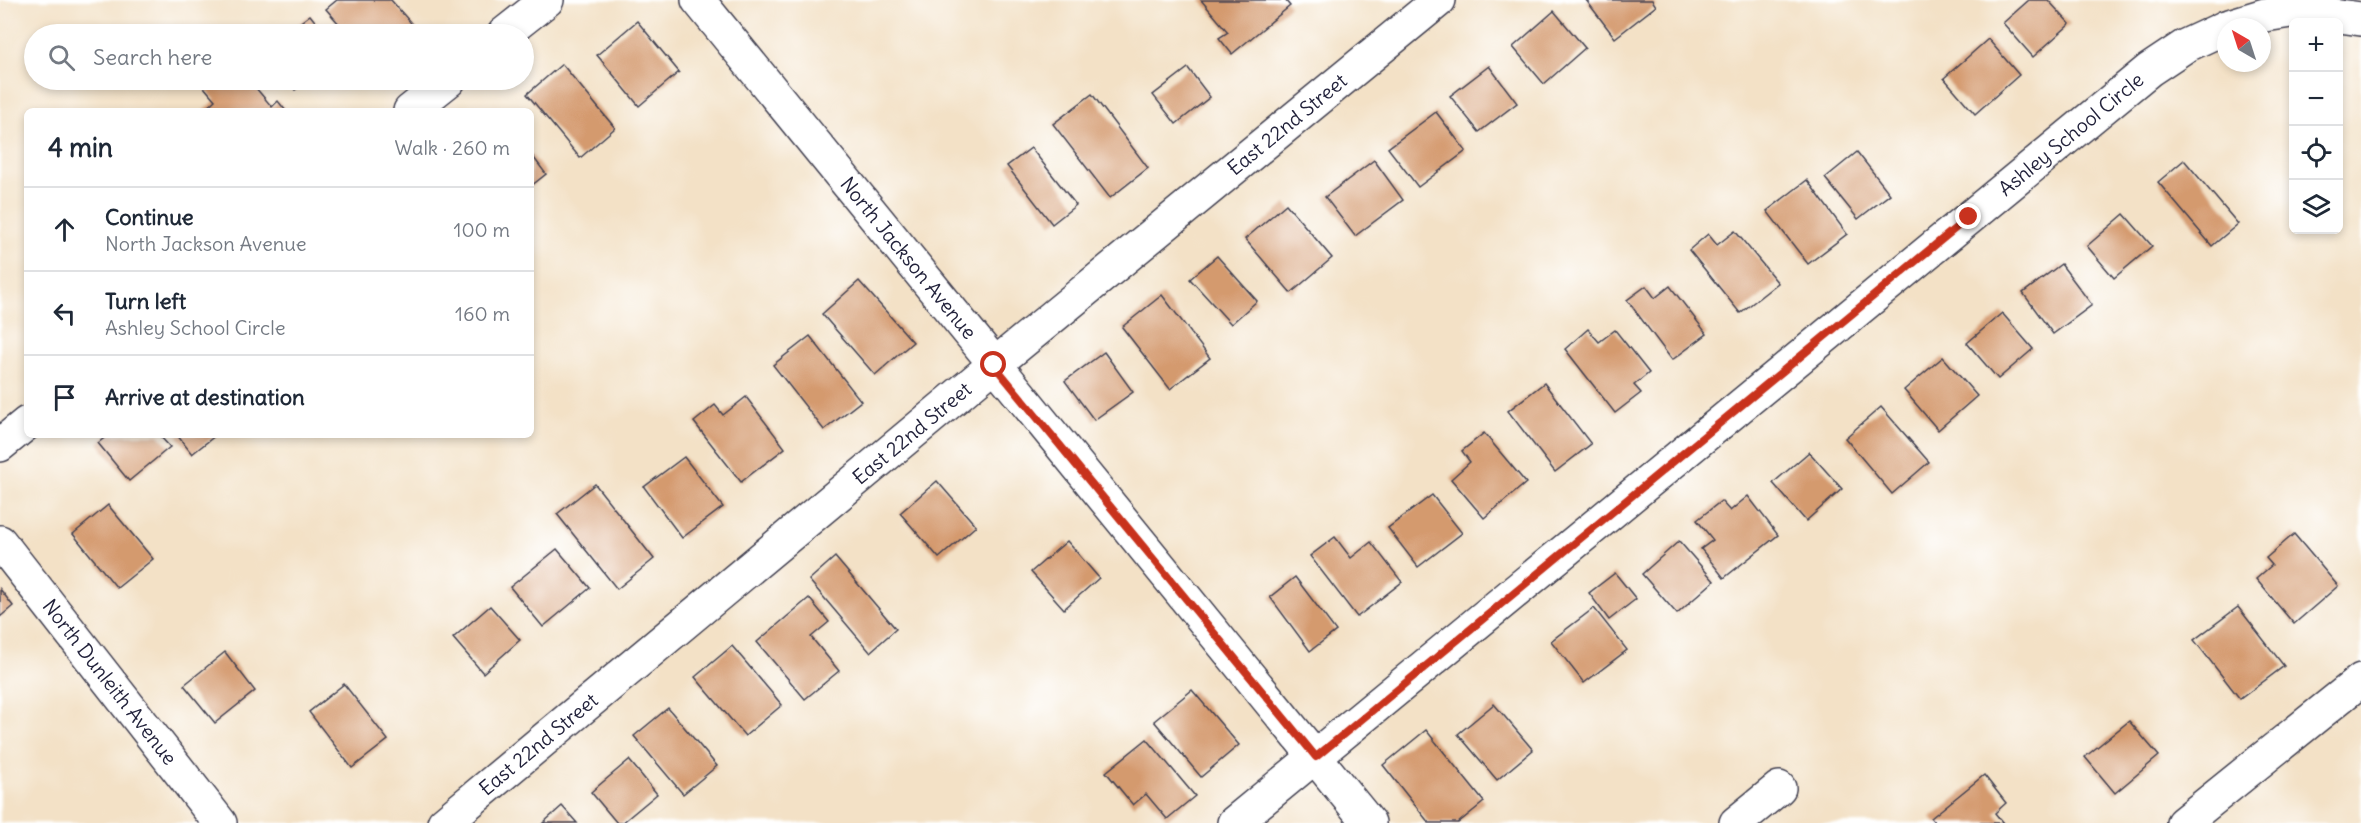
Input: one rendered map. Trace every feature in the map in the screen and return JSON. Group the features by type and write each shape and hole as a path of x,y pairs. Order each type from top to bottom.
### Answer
{"street":[{"path":"517,24 547,0"},
{"name":"North Jackson Avenue","path":"698,0 1369,823"},
{"name":"East 22nd Street","path":"444,823 994,365 1439,0"},
{"name":"Ashley School Circle","path":"2255,18 2298,10 2361,19"},
{"name":"Ashley School Circle","path":"1234,823 2149,70 2185,46 2217,31"},
{"path":"415,108 437,90"},
{"path":"0,445 24,425"},
{"name":"North Dunleith Avenue","path":"0,542 220,823"},
{"path":"2183,823 2361,680"},
{"path":"1736,823 1779,788"}],"building":[{"path":"337,0 391,0 412,24 339,24 326,9"},
{"path":"1201,0 1285,0 1290,6 1232,54 1219,38 1228,32"},
{"path":"1586,0 1652,0 1656,6 1615,38"},
{"path":"2029,0 2048,0 2070,24 2033,57 2003,23"},
{"path":"1554,11 1585,48 1544,84 1513,47"},
{"path":"310,15 317,24 298,24"},
{"path":"637,21 679,72 639,106 597,55"},
{"path":"1988,39 2019,75 1975,114 1944,78"},
{"path":"562,64 615,128 580,158 527,94"},
{"path":"1489,66 1517,103 1479,132 1450,96"},
{"path":"1188,68 1210,97 1176,124 1153,95"},
{"path":"207,90 258,90 272,107 278,101 284,108 206,108 215,100"},
{"path":"1092,94 1148,168 1110,198 1053,124"},
{"path":"1436,112 1466,151 1418,187 1388,148"},
{"path":"1031,148 1076,205 1052,224 1007,166"},
{"path":"1857,152 1890,194 1858,219 1825,178"},
{"path":"534,158 546,174 534,184"},
{"path":"1374,160 1403,200 1355,236 1325,197"},
{"path":"2184,160 2238,224 2212,246 2158,182"},
{"path":"1807,180 1847,234 1808,264 1767,211"},
{"path":"1286,204 1332,258 1291,293 1245,239"},
{"path":"2124,214 2152,246 2114,278 2087,246"},
{"path":"1735,231 1778,283 1740,313 1689,250 1708,234 1717,245"},
{"path":"1217,256 1257,301 1231,324 1190,279"},
{"path":"2061,264 2092,305 2053,334 2023,293"},
{"path":"859,281 913,342 875,375 822,314"},
{"path":"1646,286 1655,298 1670,286 1707,334 1672,360 1627,300"},
{"path":"1162,295 1210,358 1170,389 1122,327"},
{"path":"2002,313 2033,349 1998,379 1967,343"},
{"path":"1588,329 1599,342 1615,330 1649,373 1634,385 1641,393 1615,413 1565,349"},
{"path":"810,336 861,401 824,430 773,365"},
{"path":"1104,352 1133,392 1094,420 1065,381"},
{"path":"1943,357 1977,396 1938,430 1904,390"},
{"path":"1544,383 1591,444 1555,472 1508,411"},
{"path":"746,397 785,448 741,482 694,422 715,405 723,415"},
{"path":"1881,407 1929,462 1892,494 1845,438"},
{"path":"1484,433 1526,483 1484,518 1451,479 1470,462 1462,451"},
{"path":"104,438 162,438 170,447 129,481 98,443"},
{"path":"179,438 212,438 192,454"},
{"path":"1809,452 1842,489 1806,521 1773,483"},
{"path":"684,457 723,507 682,538 644,487"},
{"path":"937,481 976,526 939,558 900,513"},
{"path":"595,484 654,559 617,589 557,514"},
{"path":"1432,495 1462,533 1418,567 1388,528"},
{"path":"1748,496 1778,535 1724,578 1701,549 1713,540 1697,520 1721,501 1730,511"},
{"path":"108,505 153,559 117,588 73,534"},
{"path":"2294,534 2338,586 2294,624 2256,579 2272,565 2266,558"},
{"path":"1335,537 1351,558 1371,542 1402,582 1357,617 1310,556"},
{"path":"1067,541 1099,578 1064,609 1031,572"},
{"path":"1679,541 1714,581 1677,614 1642,574"},
{"path":"557,549 590,588 543,627 510,587"},
{"path":"835,557 896,629 870,652 809,580"},
{"path":"1615,573 1636,599 1609,620 1589,593"},
{"path":"1295,577 1336,631 1310,651 1270,597"},
{"path":"0,589 13,606 0,617"},
{"path":"809,598 829,622 811,637 839,671 805,699 757,642"},
{"path":"490,606 520,640 483,673 453,638"},
{"path":"2238,607 2284,666 2240,699 2194,640"},
{"path":"1594,608 1627,650 1584,683 1551,641"},
{"path":"732,646 782,705 745,736 695,677"},
{"path":"225,652 255,691 215,723 184,685"},
{"path":"344,684 388,740 352,768 309,712"},
{"path":"1192,690 1239,745 1201,777 1154,721"},
{"path":"1494,704 1533,750 1497,780 1458,734"},
{"path":"668,708 717,766 683,794 634,736"},
{"path":"2129,721 2159,756 2115,793 2085,757"},
{"path":"1426,730 1484,802 1458,823 1429,823 1383,765"},
{"path":"1147,739 1195,796 1167,819 1146,794 1133,805 1106,772"},
{"path":"629,760 657,794 622,823 617,823 591,792"},
{"path":"1984,775 2006,803 1995,813 2003,823 1935,823 1931,818"},
{"path":"562,806 577,823 543,823"}],"route":[{"path":"994,365 1316,757 1969,217"}]}
